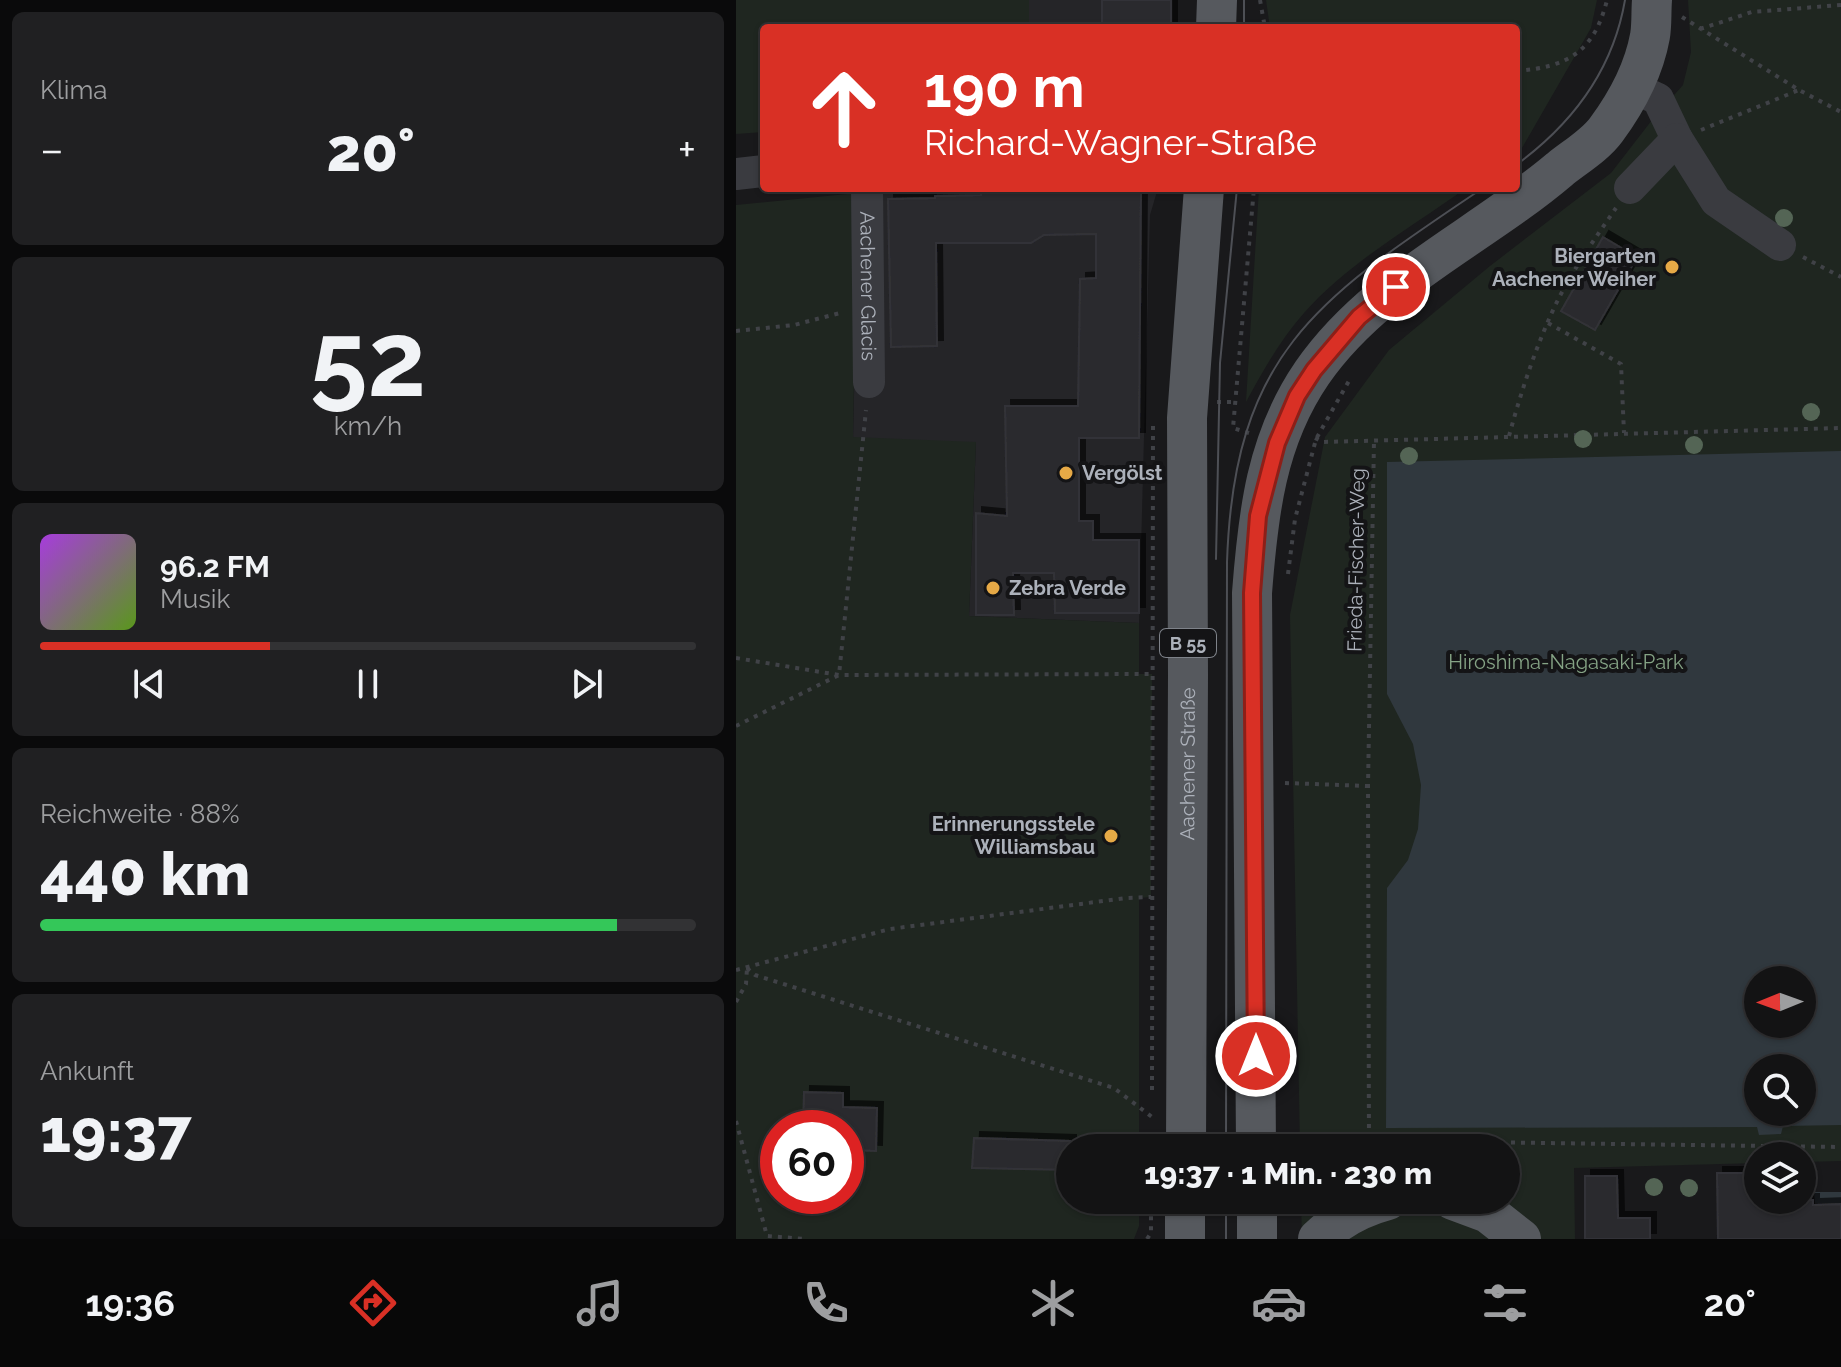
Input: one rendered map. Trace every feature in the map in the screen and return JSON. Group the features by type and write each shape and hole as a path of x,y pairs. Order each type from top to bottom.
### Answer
{"main road":[{"path":"1216,24 1217,0"},
{"path":"1256,1134 1252,593 1258,516 1277,443 1297,396 1314,370 1359,317 1415,272 1520,202 1605,132 1632,87 1664,7"},
{"name":"Aachener Straße","path":"1169,1134 1188,690 1187,418 1204,192"},
{"path":"1172,1214 1185,1239"},
{"path":"1257,1214 1257,1239"},
{"path":"1318,1239 1351,1214"},
{"path":"1489,1214 1521,1239"}],"street":[{"path":"1632,87 1658,99 1677,139 1716,201 1780,245"},
{"path":"1630,188 1677,139"},
{"path":"736,174 760,171"},
{"name":"Aachener Glacis","path":"867,192 869,382"}],"path":[{"path":"1260,0 1264,24"},
{"path":"1520,71 1562,62 1583,50 1595,35 1607,0"},
{"path":"1700,29 1752,12 1841,5"},
{"path":"1664,7 1799,90 1841,112"},
{"path":"1677,139 1726,122 1799,90"},
{"path":"1509,436 1521,390 1548,323 1582,258 1630,188"},
{"path":"1235,402 1254,192"},
{"path":"1780,245 1841,277"},
{"path":"736,331 794,325 837,314"},
{"path":"1548,323 1621,364 1624,433"},
{"path":"839,675 869,382"},
{"path":"747,968 755,975 1114,1088 1152,1117 1153,416"},
{"name":"Frieda-Fischer-Weg","path":"1370,1134 1368,786 1374,440 1841,428"},
{"path":"1316,439 1323,442 1374,440"},
{"path":"736,658 839,675 1152,674"},
{"path":"736,726 839,675"},
{"path":"1285,783 1368,786"},
{"path":"736,970 890,929 1151,897"},
{"path":"736,1002 746,984 747,968"},
{"path":"736,1121 767,1237 806,1239"},
{"name":"Frieda-Fischer-Weg","path":"1520,1143 1839,1147"},
{"path":"1147,1239 1163,1214"}],"shaded area":[{"path":"1029,0 1173,0 1173,24 1029,24"},
{"path":"859,192 1157,192 1150,215 1139,623 969,616 976,443 853,438"},
{"path":"1841,451 1841,1125 1816,1125 1816,1054 1744,1054 1744,1126 1783,1126 1781,1134 1759,1135 1757,1127 1386,1128 1387,888 1408,860 1418,829 1421,785 1413,744 1387,694 1387,462"},
{"path":"1816,1192 1841,1192 1841,1204 1816,1203"}],"green space":[{"path":"736,0 1029,0 1029,24 760,24 760,132 736,134"},
{"path":"1266,0 1597,0 1591,28 1520,150 1520,24 1269,24"},
{"name":"Hiroshima-Nagasaki-Park","path":"1688,0 1841,0 1841,1161 1816,1162 1816,1142 1744,1142 1744,1163 1574,1168 1575,1239 1302,1239 1301,1214 1520,1214 1520,1134 1300,1134 1290,615 1325,437 1389,350 1490,266 1611,173 1683,85 1691,52"},
{"path":"1259,192 1460,192 1381,246 1321,295 1287,334 1246,402"},
{"path":"857,193 853,437 976,442 969,616 1139,623 1139,674 1152,674 1151,897 1139,898 1139,1134 1056,1134 1056,1214 1139,1214 1139,1226 1134,1239 736,1239 736,205"}],"building":[{"path":"1102,0 1171,0 1171,24 1102,24"},
{"path":"1141,192 1139,438 1079,438 1079,521 1093,521 1093,540 1139,540 1139,613 1055,613 1054,573 1013,573 1014,615 976,615 976,513 1007,516 1005,406 1078,406 1080,279 1096,278 1096,234 1044,235 1031,243 936,243 937,346 891,347 888,199 981,193"},
{"path":"1603,237 1637,257 1595,330 1561,311"},
{"path":"804,1092 843,1093 843,1107 877,1108 876,1151 864,1151 864,1110 804,1110"},
{"path":"974,1138 1056,1141 1056,1170 972,1168"},
{"path":"1717,1173 1744,1173 1744,1214 1816,1214 1816,1205 1841,1204 1841,1239 1718,1239"},
{"path":"1585,1176 1617,1176 1618,1218 1650,1218 1650,1239 1585,1239"}],"tram line":[{"path":"1244,0 1244,24"},
{"path":"1520,162 1555,132 1587,93 1611,50 1625,0"},
{"path":"1216,559 1220,363 1237,192"},
{"path":"1226,1134 1227,562 1233,490 1247,429 1268,379 1297,336 1333,298 1376,263 1477,192"},
{"path":"1226,1214 1226,1239"}],"place":[{"name":"Biergarten Aachener Weiher","path":"1672,267"},
{"name":"Vergölst","path":"1066,473"},
{"name":"Zebra Verde","path":"993,588"},
{"name":"Erinnerungsstele Williamsbau","path":"1111,836"}],"route":[{"path":"1256,1056 1252,593 1258,516 1277,443 1297,396 1314,370 1359,317 1396,287"}]}
